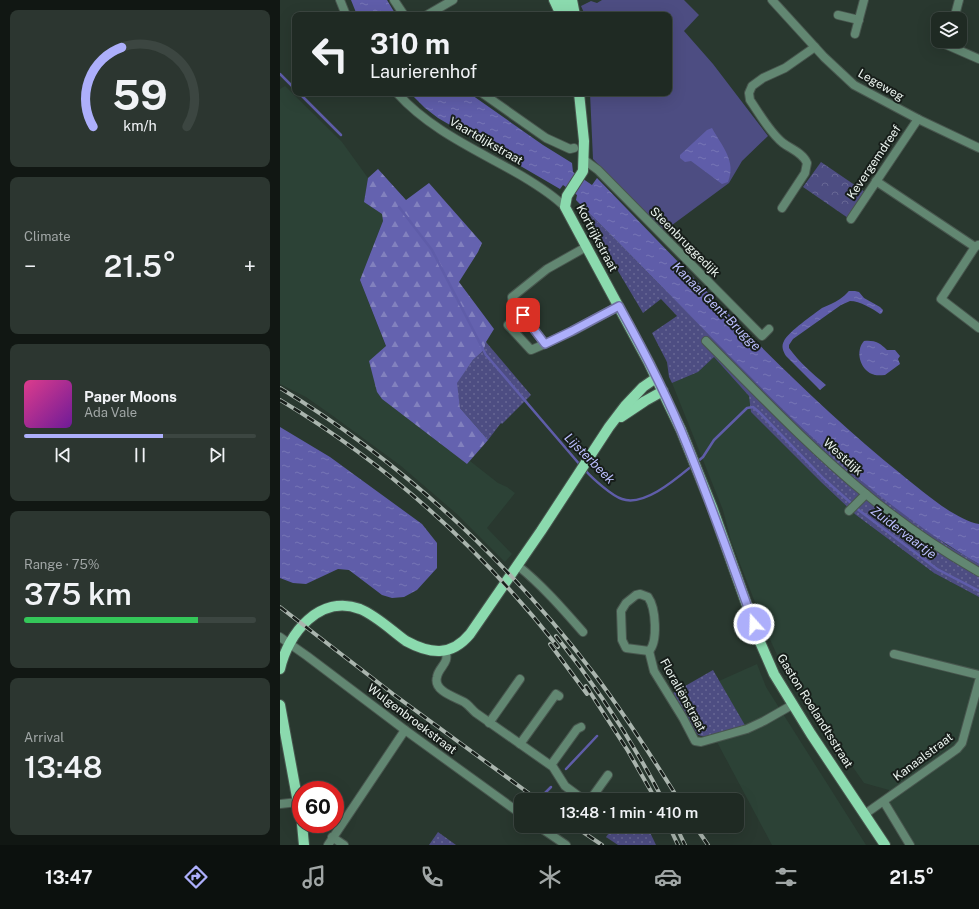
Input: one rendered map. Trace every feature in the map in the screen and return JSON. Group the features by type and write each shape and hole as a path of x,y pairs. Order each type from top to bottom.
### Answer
{"main road":[{"path":"554,0 560,12"},
{"path":"564,0 567,12"},
{"path":"572,0 574,12"},
{"path":"580,96 584,141 583,158"},
{"name":"Kortrijkstraat","path":"583,158 584,170 570,190 565,207 617,302"},
{"name":"Gaston Roelandtsstraat","path":"617,302 663,391 692,456 766,657 792,705 886,845"},
{"path":"280,669 284,640 309,618 333,606 352,606 366,612 412,645 429,650 446,651 454,649 470,634 609,427 643,386 656,378"},
{"path":"609,427 622,415 663,391"},
{"path":"280,705 294,781"},
{"path":"303,833 304,845"}],"street":[{"path":"340,0 345,12"},
{"path":"394,0 402,12"},
{"path":"432,12 453,0"},
{"name":"Legeweg","path":"772,0 815,47 854,85 918,119 979,148"},
{"path":"855,34 864,0"},
{"path":"956,12 959,0"},
{"path":"838,15 859,20"},
{"path":"782,208 805,173 807,164 803,157 783,143 775,135 750,100 748,94 752,86 763,78 785,68 815,47"},
{"path":"956,48 979,59"},
{"name":"Vaartdijkstraat","path":"401,96 411,107 432,124 528,180 565,207"},
{"path":"486,96 546,138 570,149 574,148"},
{"name":"Kevergemdreef","path":"851,219 918,119"},
{"name":"Steenbruggedijk","path":"583,158 598,170 762,336 769,329"},
{"path":"876,181 977,246 941,299 979,328"},
{"path":"520,317 513,304 512,297 547,269 586,247"},
{"path":"545,344 523,315 508,325 531,350 545,344 572,331 617,302"},
{"name":"Westdijk","path":"706,341 817,451 866,494 943,551 979,572"},
{"path":"850,510 866,494"},
{"path":"517,565 554,598 583,632"},
{"name":"Floraliënstraat","path":"649,651 626,648 622,640 621,611 626,603 636,595 644,595 652,604 654,640 649,651 654,671 683,718 695,741 701,742 739,732 764,721 792,705"},
{"name":"Wulgenbroekstraat","path":"284,640 514,809"},
{"path":"446,651 446,661 436,678 440,688 446,693 466,703 489,723 553,767 565,786 574,793"},
{"path":"894,654 979,675"},
{"path":"489,723 520,679"},
{"name":"Kanaalstraat","path":"865,814 957,749 962,743 979,681"},
{"path":"520,744 556,694 559,696"},
{"path":"550,765 577,729 581,727"},
{"path":"328,845 405,730"},
{"path":"595,793 608,775"},
{"path":"884,802 910,845"},
{"path":"280,804 292,803"},
{"path":"548,833 566,845"},
{"path":"332,837 344,845"}],"shaded area":[{"path":"285,86 292,93 292,96 295,96 342,142 368,178 364,202 382,214 383,221 360,280 386,347 377,392 382,399 467,464 470,461 498,483 515,493 487,528 512,554 505,562 458,515 401,466 306,397 280,384 280,89"},
{"path":"714,357 750,396 751,412 856,515 934,573 979,597 979,845 914,845 888,802 889,790 864,783 779,659 767,633 731,541 723,510 672,383 698,372"},
{"path":"757,664 766,687 866,845 772,845 717,742 748,731 719,681"}],"green space":[{"path":"602,0 684,0 699,15 684,31 713,64 768,136 742,161 729,183 664,231 593,159 590,96 672,96 672,12 584,12 581,6 591,1 597,3"},
{"path":"821,162 865,192 848,218 803,187"},
{"path":"378,169 406,200 429,183 482,243 459,282 494,329 486,342 484,350 473,360 457,383 460,408 488,440 467,464 382,399 377,392 369,361 386,346 360,280 383,221 382,214 364,202 368,178"},
{"path":"590,214 752,378 868,486 947,545 979,564 979,597 934,573 856,515 751,412 749,396 714,357 698,372 672,383 669,377 667,362 652,333 677,316 661,299 643,313 593,229 584,218"},
{"path":"486,342 531,395 502,424 501,423 488,440 460,408 456,383 473,360 484,350"},
{"path":"713,670 746,727 713,736 701,736 697,734 673,693"},
{"path":"438,832 456,845 429,845"},
{"path":"609,833 650,833 656,845 618,845 606,837"}],"water":[{"path":"351,0 387,0 394,12 356,12"},
{"name":"Kanaal Gent-Brugge","path":"413,96 473,96 543,145 572,163 573,172 592,185 597,178 783,368 860,440 928,496 949,511 979,524 979,564 906,516 871,489 805,431 576,200 577,195 563,185 560,189 438,118"},
{"path":"712,128 727,154 731,167 728,182 722,184 691,161 685,162 680,158 680,155 707,130"},
{"path":"849,291 859,292 864,298 880,307 883,310 882,313 880,314 862,304 850,301 841,305 793,339 789,345 789,348 797,358 826,385 820,390 786,356 783,343 786,337 802,323 822,308 840,299"},
{"path":"864,341 880,344 887,350 895,350 900,356 898,359 900,364 885,375 875,375 868,372 864,368 859,355 861,345"},
{"path":"280,427 330,457 422,524 437,543 437,568 417,590 404,597 392,598 382,595 349,570 338,569 306,584 293,583 280,578"}],"waterway":[{"name":"Lijsterbeek","path":"280,74 292,86"},
{"name":"Lijsterbeek","path":"302,96 341,135"},
{"name":"Lijsterbeek","path":"399,207 432,250 486,355 581,466"},
{"name":"Zuidervaartje","path":"697,462 703,457 714,440 747,408 753,407 824,479 860,511 937,569 979,591"},
{"name":"Lijsterbeek","path":"585,470 608,491 622,499 631,500 640,499 659,490 693,465"},
{"name":"Lijsterbeek","path":"566,769 597,736"},
{"name":"Lijsterbeek","path":"545,793 551,787"}],"railway":[{"path":"280,388 325,417 410,481 451,516 489,554 526,592 595,675 638,736 675,793"},
{"path":"280,400 320,425 358,452 395,480 430,511 497,576 558,647"},
{"path":"280,607 393,694 528,793"},
{"path":"556,636 614,715 659,793"},
{"path":"550,644 587,694"},
{"path":"586,686 628,751 652,793"},
{"path":"584,833 602,845"},
{"path":"672,833 678,845"},
{"path":"679,833 685,845"},
{"path":"700,833 708,845"}],"route":[{"path":"523,315 545,344 619,306 652,367 687,444 712,507 754,624"}]}
